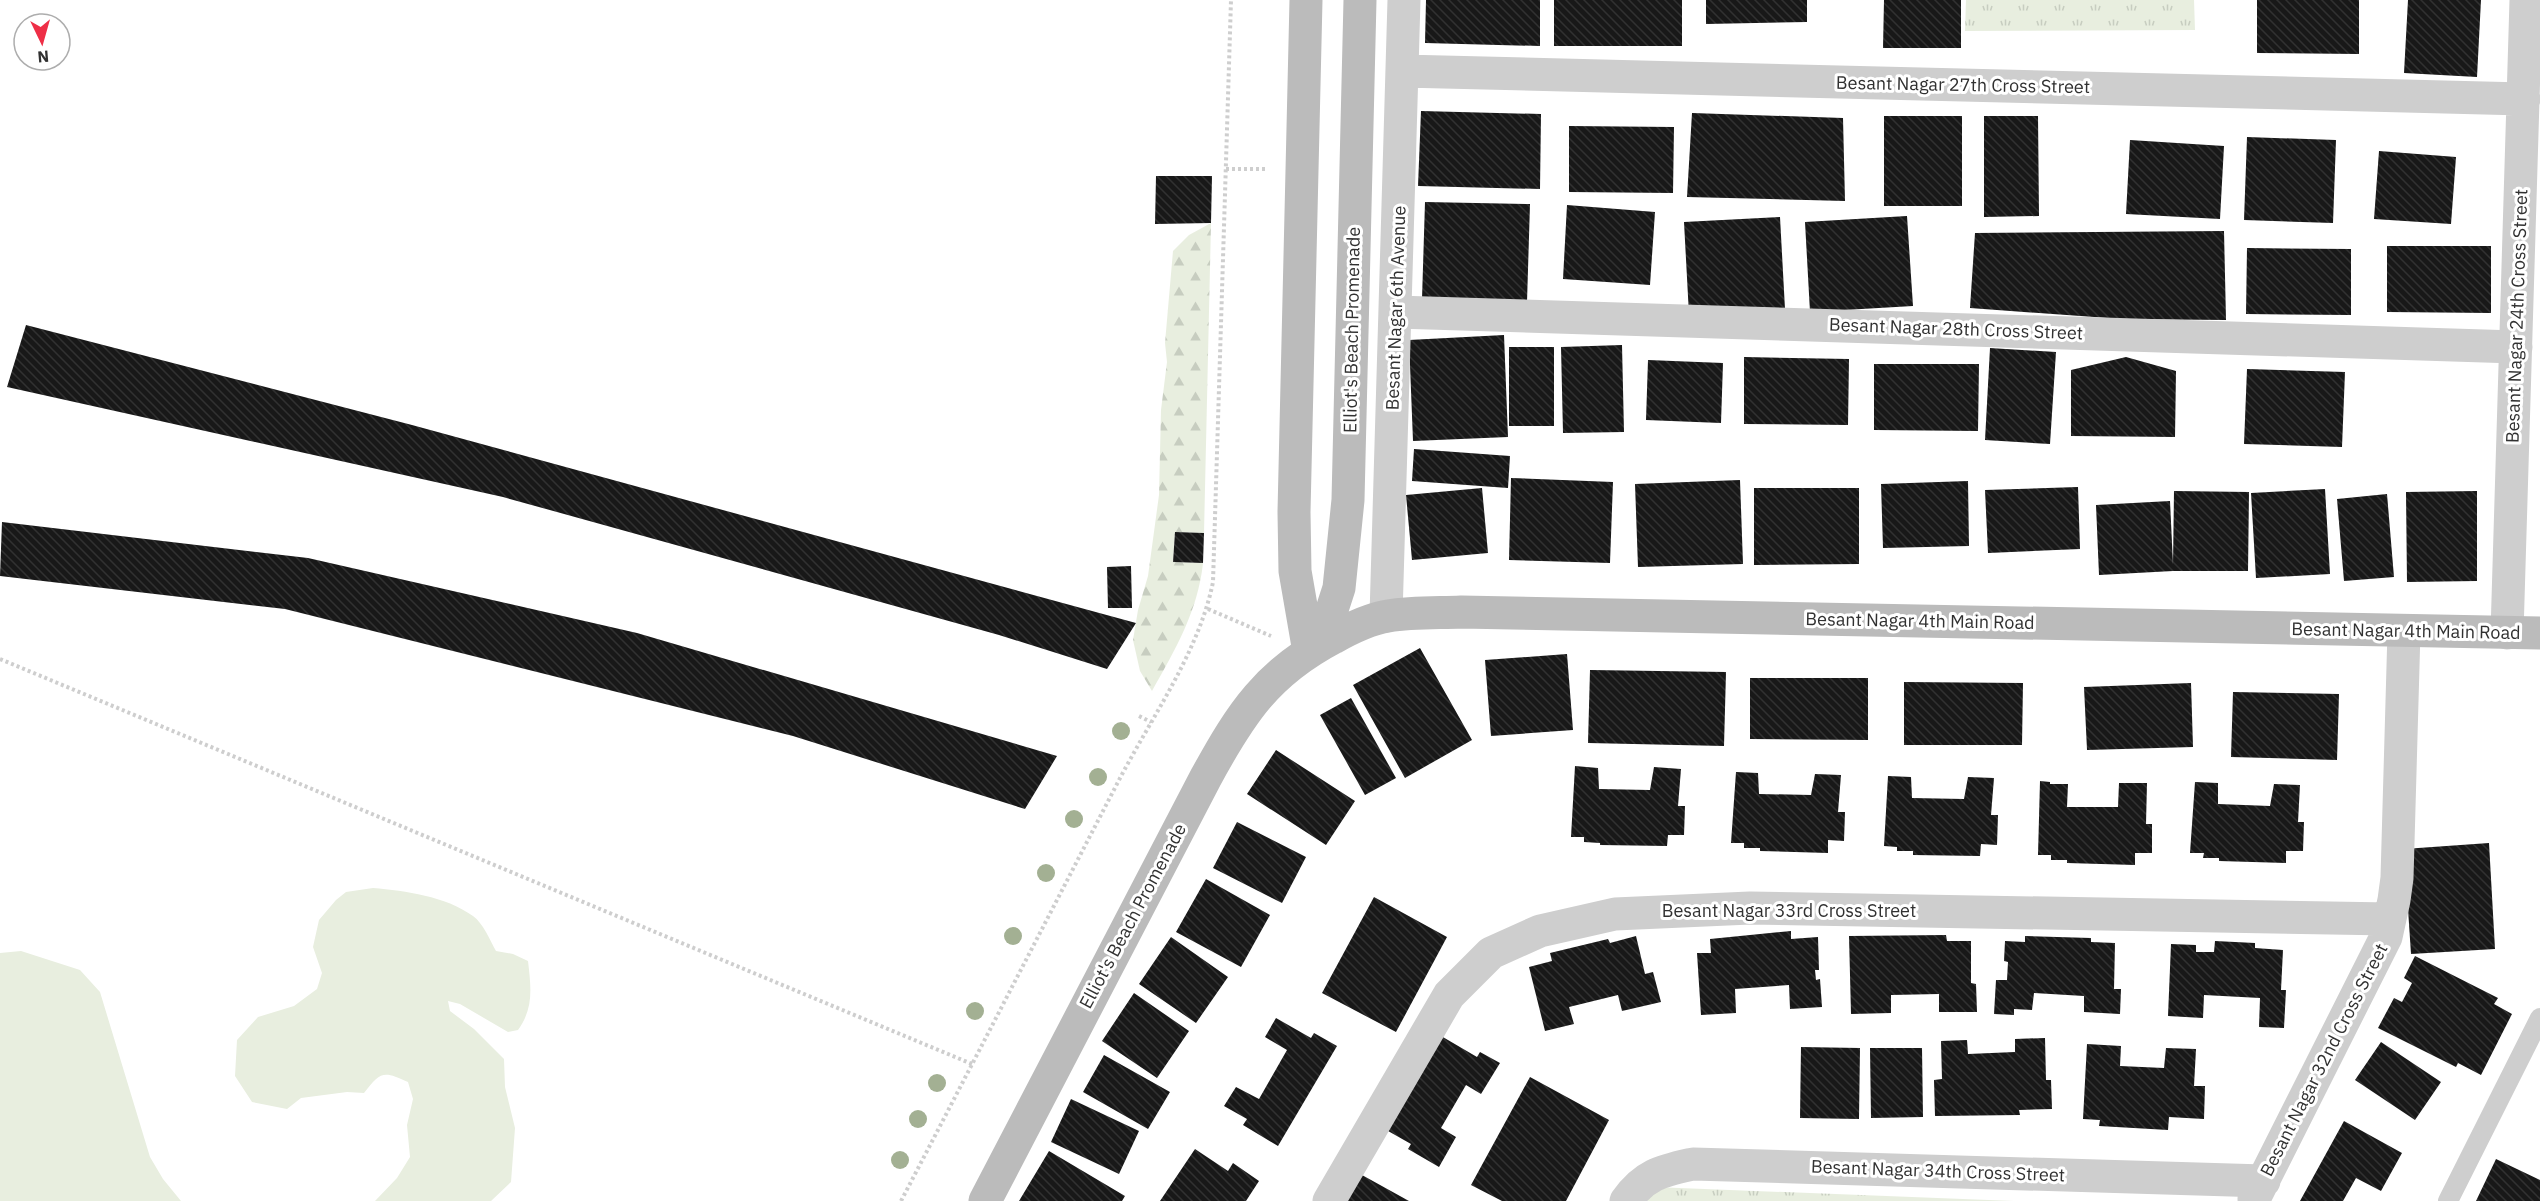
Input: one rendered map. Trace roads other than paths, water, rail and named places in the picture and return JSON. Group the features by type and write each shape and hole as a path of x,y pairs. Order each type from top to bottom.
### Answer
{"street":[{"path":"1306,0 1294,512 1295,571 1309,652"},
{"name":"Elliot's Beach Promenade","path":"985,1201 1201,787 1239,719 1281,671 1309,652 1327,624 1339,588 1348,500 1360,0"},
{"name":"Besant Nagar 6th Avenue","path":"1386,616 1404,0"},
{"name":"Besant Nagar 24th Cross Street","path":"2507,633 2526,0"},
{"name":"Besant Nagar 27th Cross Street","path":"1402,71 2524,99"},
{"name":"Besant Nagar 28th Cross Street","path":"1396,312 2516,347"},
{"name":"Besant Nagar 4th Main Road","path":"1309,652 1346,630 1386,616 1461,612 2540,633"},
{"name":"Besant Nagar 32nd Cross Street","path":"2258,1191 2386,937 2397,878 2404,631"},
{"name":"Besant Nagar 33rd Cross Street","path":"1329,1201 1449,995 1491,953 1540,931 1615,915 1749,908 2390,919"},
{"name":"Besant Nagar 34th Cross Street","path":"1626,1201 1635,1188 1656,1173 1693,1164 2258,1191"}],"lane":[{"path":"2448,1201 2540,1018"}]}
